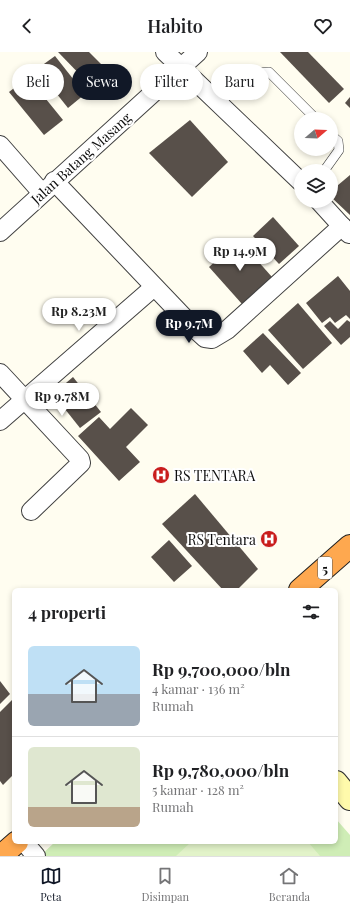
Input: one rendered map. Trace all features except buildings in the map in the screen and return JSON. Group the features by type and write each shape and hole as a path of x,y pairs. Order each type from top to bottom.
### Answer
{"highway":[{"name":"5","path":"302,588 350,546"},
{"path":"1,856 15,844"}],"street":[{"path":"165,52 177,64"},
{"name":"Jalan Batang Masang","path":"185,64 198,52"},
{"path":"203,89 294,175"},
{"name":"Jalan Batang Masang","path":"0,232 145,100"},
{"path":"0,145 48,187 154,287 205,338 212,339 227,330 346,230 326,208"},
{"path":"0,421 154,287"},
{"path":"0,373 77,454 81,463 31,511"},
{"path":"338,784 350,799"},
{"path":"26,844 36,856"}],"lane":[{"path":"218,103 258,73 266,71 269,72 309,112"},
{"path":"338,141 338,151"}],"green space":[{"path":"338,821 350,835 350,856 40,856 53,844 338,844"},
{"path":"189,844 310,844 320,856 176,856"}],"place":[{"name":"RS TENTARA","path":"161,475"},
{"name":"RS Tentara","path":"269,539"}]}
